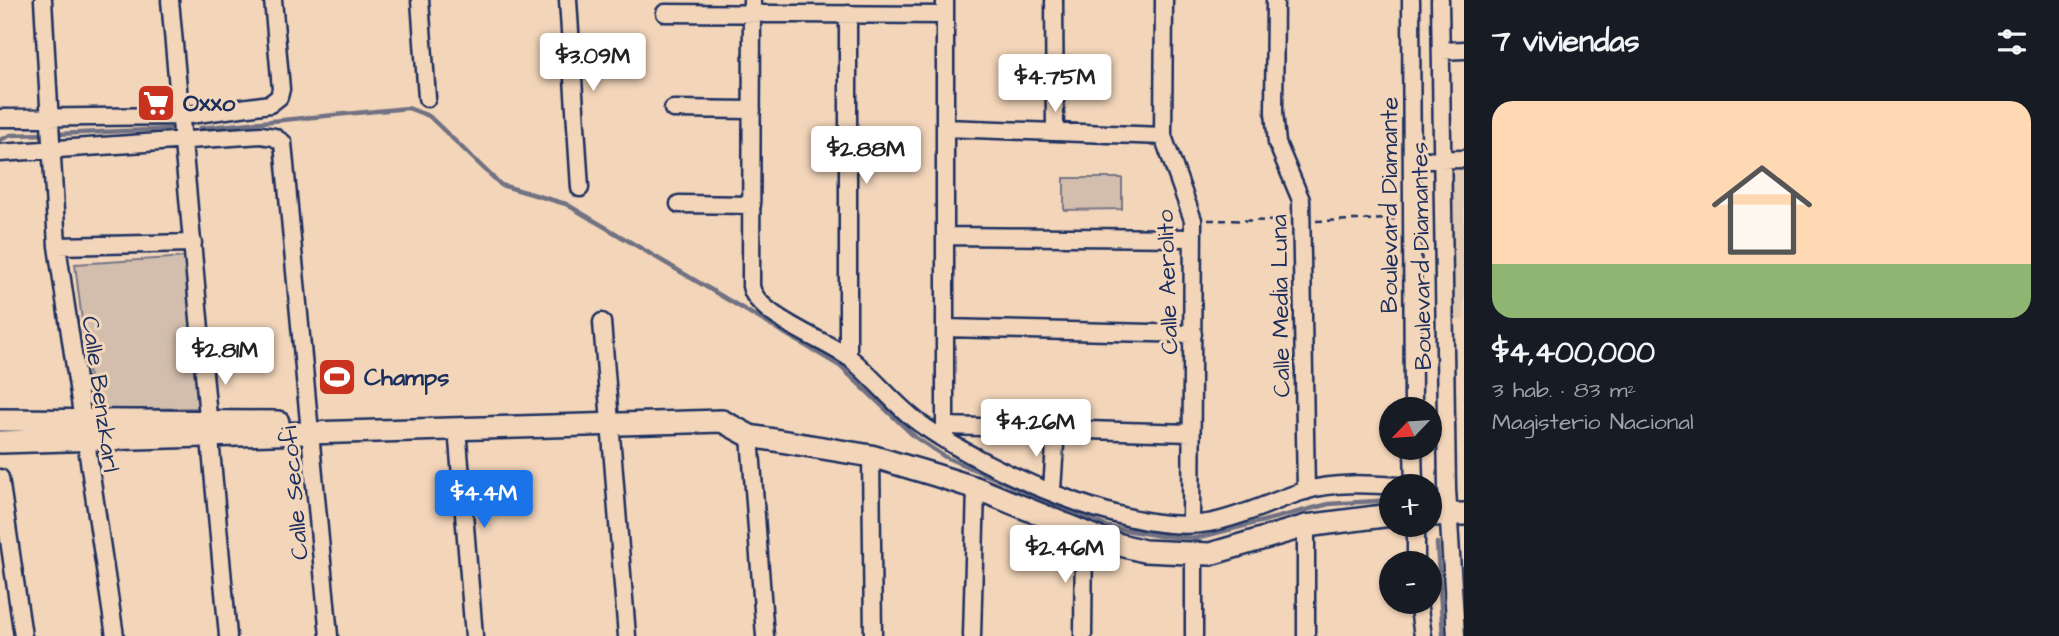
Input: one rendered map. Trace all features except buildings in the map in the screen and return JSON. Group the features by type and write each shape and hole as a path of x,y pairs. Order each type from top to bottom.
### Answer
{"street":[{"name":"Calle Benzkarl","path":"43,0 57,246 82,429 115,636"},
{"path":"160,0 172,27"},
{"path":"170,0 228,636"},
{"path":"0,153 52,139 183,130 270,104 279,97 273,0"},
{"path":"420,0 427,98"},
{"path":"568,0 580,188"},
{"path":"1054,0 1055,132"},
{"name":"Calle Aerolito","path":"1164,0 1163,136 1190,205 1193,238 1191,524"},
{"name":"Calle Media Luna","path":"1275,0 1274,112 1277,144 1301,200 1306,491"},
{"name":"Boulevard Diamante","path":"1411,0 1412,397"},
{"name":"Boulevard Diamantes","path":"1440,0 1447,489 1456,636"},
{"path":"752,7 751,286 759,303 848,357 922,425 945,433 1052,491 1130,518 1191,524 1237,516 1306,491 1379,484"},
{"path":"665,13 752,7 848,14 945,8 945,433"},
{"path":"848,14 848,357"},
{"path":"1441,51 1464,50"},
{"path":"673,109 752,110"},
{"path":"0,118 52,139 183,130"},
{"path":"945,128 1163,136"},
{"name":"Calle Secofi","path":"183,130 261,135 280,139 286,151 329,636"},
{"path":"1412,160 1464,159"},
{"path":"679,204 751,205"},
{"path":"945,236 1193,238"},
{"path":"57,246 193,243"},
{"path":"602,323 627,636"},
{"path":"945,328 1193,334"},
{"path":"0,420 82,429 339,430 722,421 750,436 871,456 976,488 1084,533 1144,551 1194,555 1217,552 1306,526 1379,517"},
{"path":"457,428 474,636"},
{"path":"0,442 82,429"},
{"path":"945,433 1056,429 1191,432"},
{"path":"1052,491 1056,429"},
{"path":"750,436 765,636"},
{"path":"871,456 873,636"},
{"path":"0,478 23,636"},
{"path":"972,636 976,488"},
{"path":"1442,489 1447,489"},
{"path":"1306,526 1306,636"},
{"path":"1083,636 1084,533"},
{"path":"1194,555 1194,636"},
{"path":"1420,614 1423,636"}],"shaded area":[{"path":"1464,165 1464,320 1453,320 1452,166"},
{"path":"1064,178 1122,178 1122,209 1064,210"},
{"path":"188,257 202,408 93,410 75,264"}],"waterway":[{"path":"200,128 408,108 429,116 501,185 566,204 840,366 915,437 945,457 1108,527 1161,536 1197,538 1329,504 1379,501"},
{"path":"56,134 170,129"},
{"path":"0,140 11,135 47,134"},
{"path":"1437,543 1443,636"}],"place":[{"name":"Oxxo","path":"156,103"},
{"name":"Champs","path":"337,377"}]}
